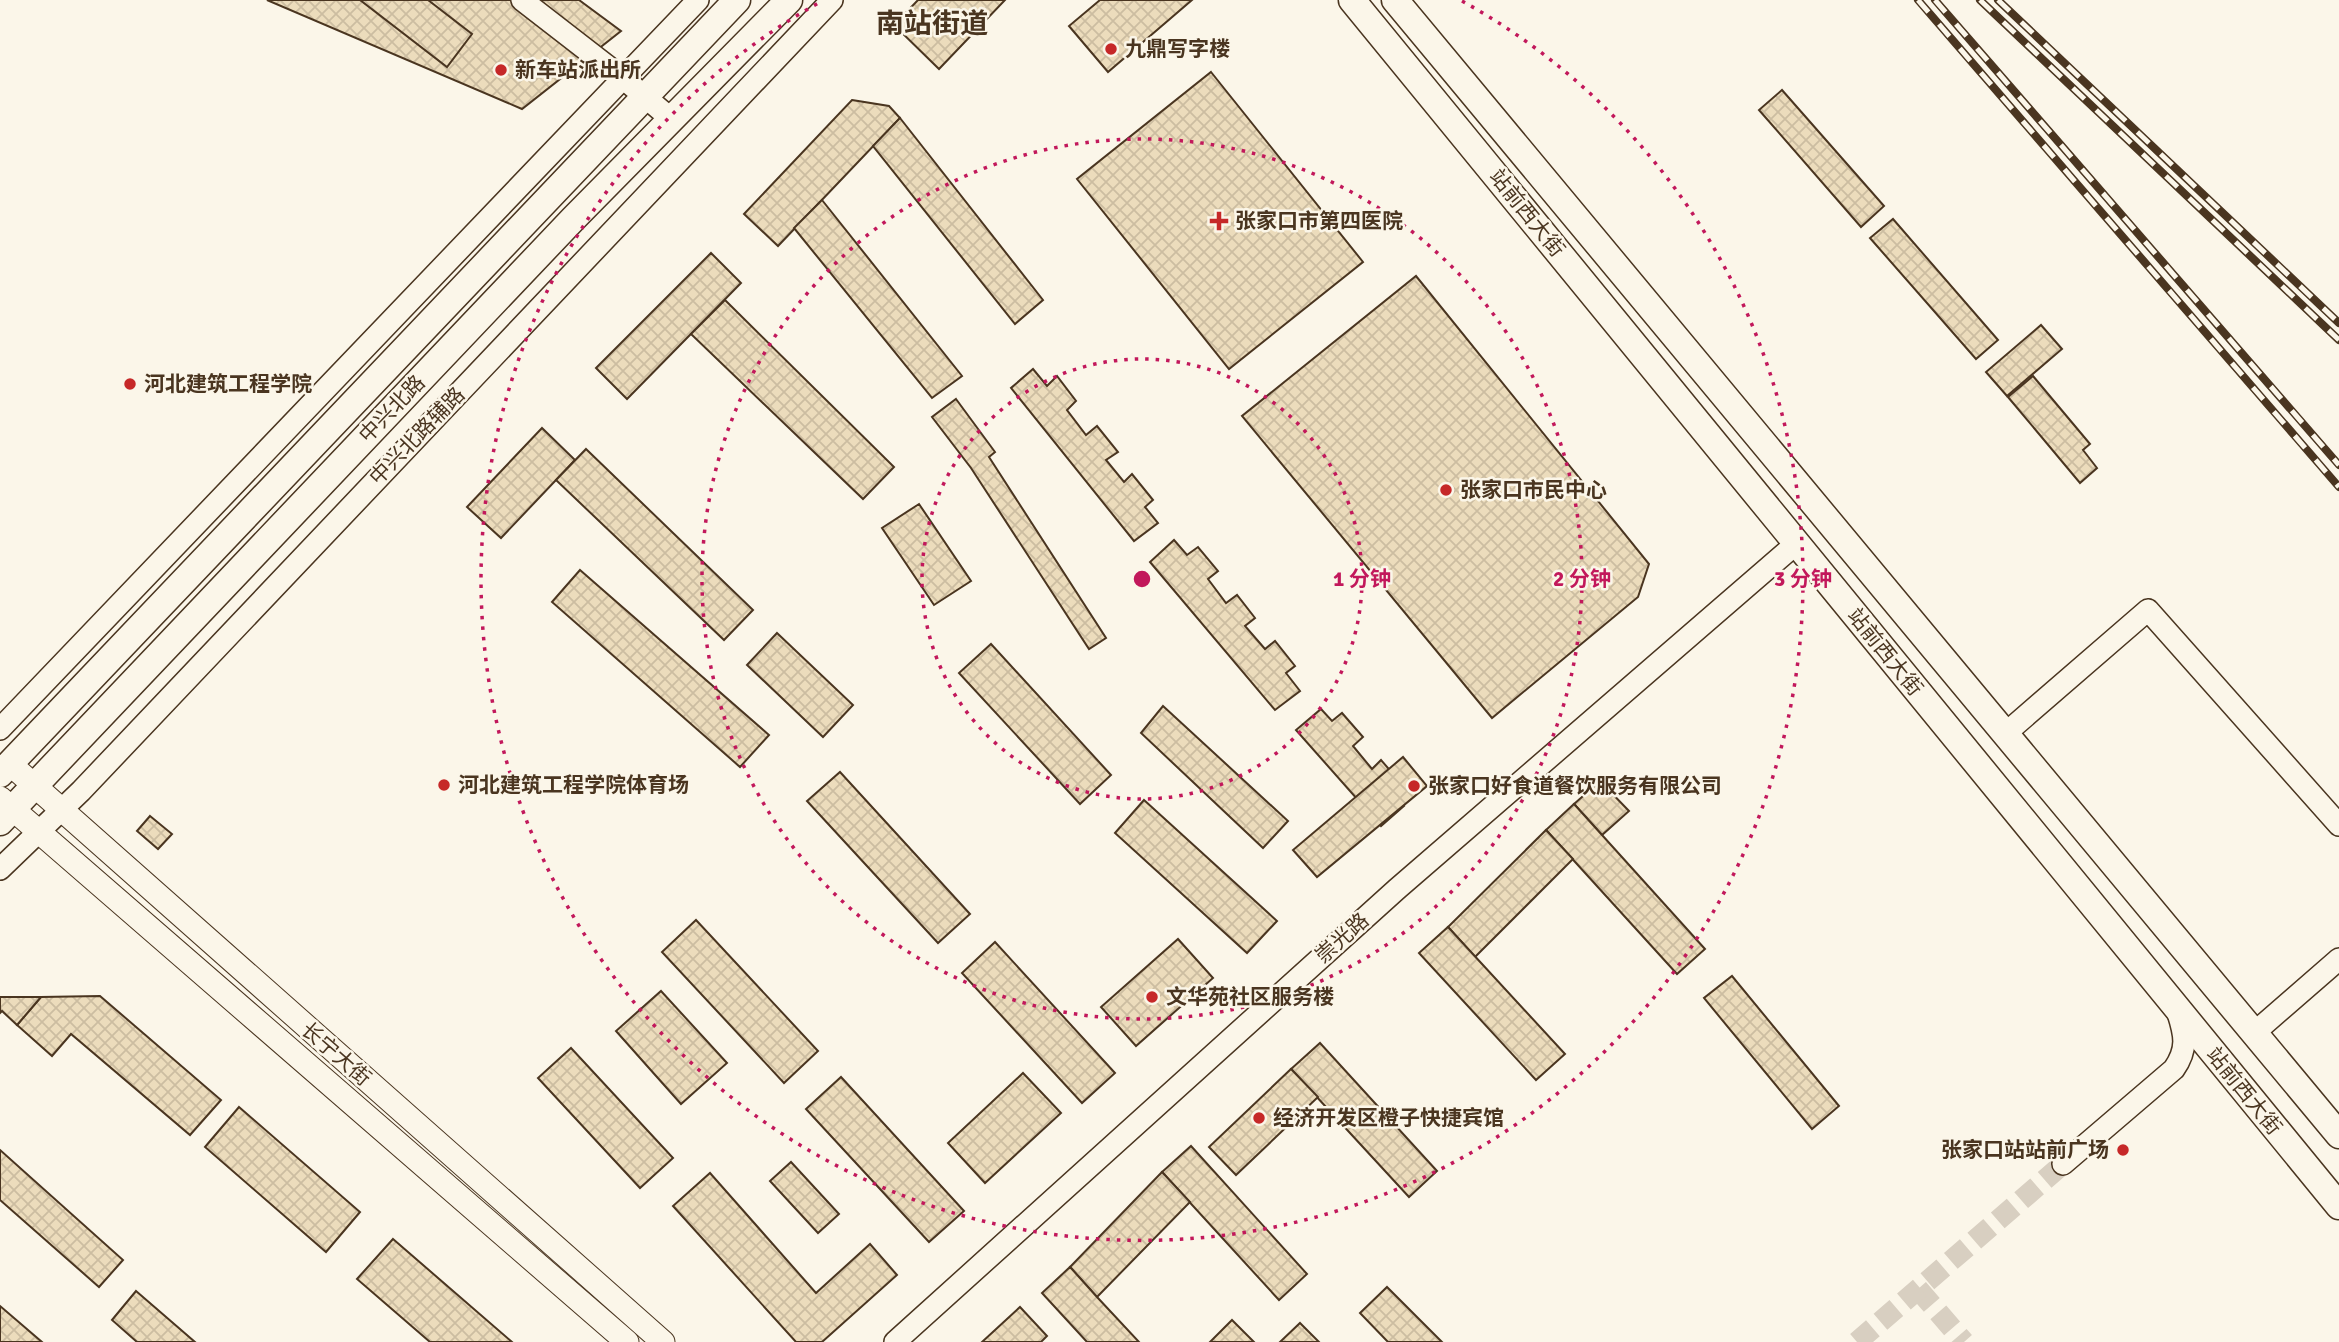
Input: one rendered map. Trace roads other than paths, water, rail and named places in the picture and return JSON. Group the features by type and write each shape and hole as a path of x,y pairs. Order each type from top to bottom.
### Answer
{"main road":[{"name":"中兴北路","path":"5,769 737,0"},
{"name":"中兴北路","path":"4,810 34,786 670,118 789,0"},
{"name":"站前西大街","path":"1352,0 2339,1206"},
{"name":"站前西大街","path":"1395,0 2339,1135"},
{"name":"长宁大街","path":"5,769 34,786 663,1342"},
{"name":"长宁大街","path":"4,810 39,832 627,1342"},
{"path":"2077,888 2111,859"}],"street":[{"path":"522,0 670,118"},
{"path":"0,729 698,0"},
{"name":"中兴北路辅路","path":"0,869 61,811 832,0"},
{"name":"崇光路","path":"895,1342 1397,889 1797,543"},
{"path":"2006,733 2148,610 2339,825"},
{"path":"2254,1033 2339,959"},
{"path":"2063,1164 2174,1069 2182,1057 2186,1037 2178,1011"}],"tunnel":[{"path":"1857,1342 2063,1164"},
{"path":"1918,1289 1964,1342"}],"railway":[{"path":"1918,0 2339,487"},
{"path":"1935,0 2339,465"},
{"path":"1980,0 2339,340"},
{"path":"1998,0 2339,323"}],"place":[{"name":"九鼎写字楼","path":"1111,49"},
{"name":"新车站派出所","path":"501,70"},
{"name":"张家口市第四医院","path":"1219,221"},
{"name":"河北建筑工程学院","path":"130,384"},
{"name":"张家口市民中心","path":"1446,490"},
{"name":"河北建筑工程学院体育场","path":"444,785"},
{"name":"张家口好食道餐饮服务有限公司","path":"1414,786"},
{"name":"文华苑社区服务楼","path":"1152,997"},
{"name":"经济开发区橙子快捷宾馆","path":"1259,1118"},
{"name":"张家口站站前广场","path":"2123,1150"}],"district":[{"name":"南站街道","path":"932,23"}]}
